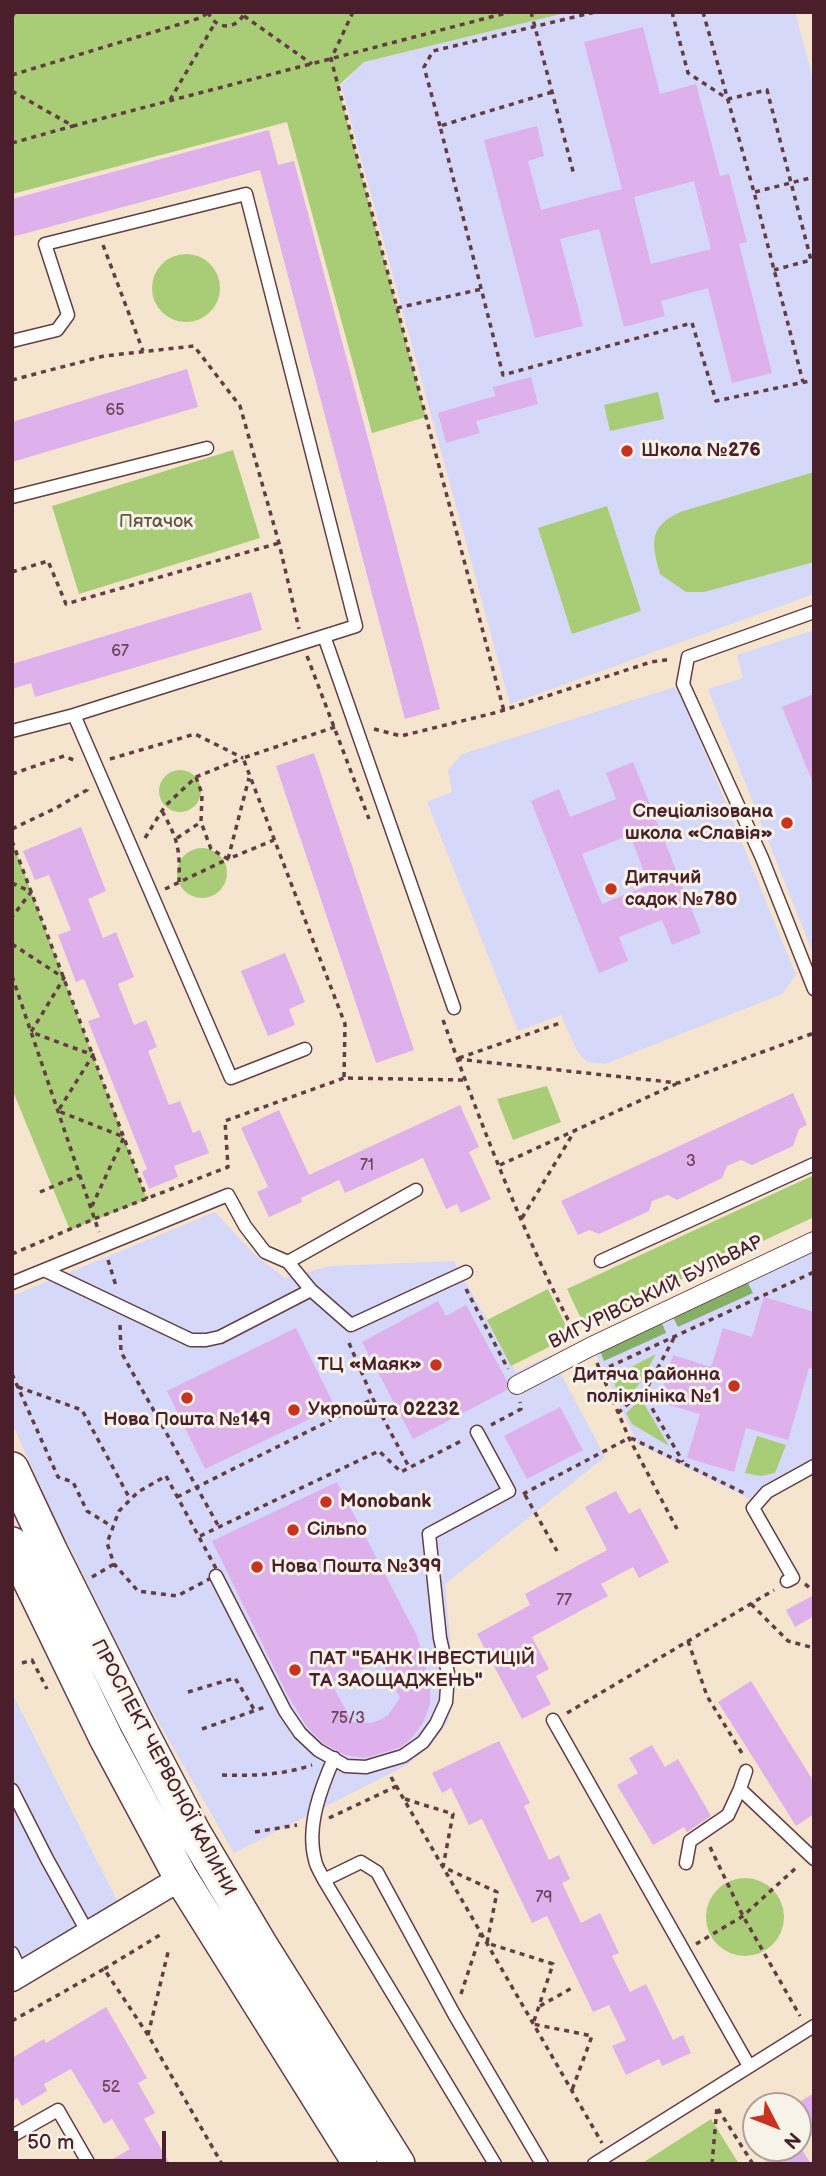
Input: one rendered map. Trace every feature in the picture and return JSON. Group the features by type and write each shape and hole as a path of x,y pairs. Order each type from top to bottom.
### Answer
{"main road":[{"name":"ПРОСПЕКТ ЧЕРВОНОЇ КАЛИНИ","path":"12,1469 122,1694 194,1833 398,2164"},
{"name":"ПРОСПЕКТ ЧЕРВОНОЇ КАЛИНИ","path":"12,1544 106,1738 181,1878 360,2164"}],"street":[{"name":"ВИГУРІВСЬКИЙ БУЛЬВАР","path":"517,1385 814,1241"},
{"name":"ПРОСПЕКТ ЧЕРВОНОЇ КАЛИНИ","path":"15,1969 88,1933 181,1878"}],"lane":[{"path":"12,341 57,330 68,316 46,244 246,194 356,626 74,715 12,731"},
{"path":"12,497 207,448"},
{"path":"814,612 688,657 683,684 762,858 814,989"},
{"path":"324,636 454,1008"},
{"path":"74,715 231,1079 305,1049"},
{"path":"600,1261 814,1164"},
{"path":"288,1262 416,1190"},
{"path":"12,1283 228,1195 245,1226 265,1252 288,1262 311,1290 351,1325 462,1273"},
{"path":"44,1270 191,1340 220,1337 311,1290"},
{"path":"216,1576 300,1733 318,1750 346,1766 366,1767 403,1756 423,1742 436,1724 446,1702 448,1673 440,1638 429,1534 509,1490 477,1432"},
{"path":"788,1581 793,1578 753,1508 767,1492 814,1466"},
{"path":"554,1720 749,2066"},
{"path":"334,1758 321,1786 312,1843 315,1861 495,2164"},
{"path":"686,1863 690,1842 729,1815 746,1771"},
{"path":"740,1789 811,1857"},
{"path":"12,1790 88,1933"},
{"path":"324,1880 361,1862 377,1872 454,2014 542,2164"},
{"path":"594,2164 811,2028"},
{"path":"12,2136 58,2110 89,2164"}],"path":[{"path":"12,17 15,12"},
{"path":"354,12 331,59 504,711"},
{"path":"12,143 510,12"},
{"path":"531,12 574,175"},
{"path":"595,12 433,51 424,67 503,374 692,323 716,401 814,380"},
{"path":"672,12 688,73 727,99 766,90 811,260 774,270"},
{"path":"703,12 754,192 803,382"},
{"path":"12,75 201,18 208,13 220,26 231,26 241,20 244,14 312,64"},
{"path":"169,101 215,23"},
{"path":"12,91 73,126"},
{"path":"440,125 552,92"},
{"path":"754,192 814,177"},
{"path":"98,230 143,351"},
{"path":"397,308 482,289"},
{"path":"12,380 104,356 194,346 240,406 279,543 66,604 48,561 12,572"},
{"path":"355,724 401,736 504,711 651,663 688,657"},
{"path":"134,856 162,811 196,777 335,727"},
{"path":"12,774 64,756 84,765 94,763 195,734 243,758 345,1024 344,1078"},
{"path":"12,829 87,790 88,776"},
{"path":"228,859 250,776"},
{"path":"196,777 202,794 201,822 211,849 228,859"},
{"path":"162,811 177,838 180,862 178,882"},
{"path":"177,838 201,822"},
{"path":"152,895 274,840"},
{"path":"12,841 147,1199"},
{"path":"12,883 31,892"},
{"path":"12,916 31,892"},
{"path":"12,944 64,978"},
{"path":"64,978 32,1032 93,1055"},
{"path":"563,1022 457,1059 678,1083"},
{"path":"500,1165 678,1083 814,1033"},
{"path":"93,1055 58,1111 124,1137"},
{"path":"12,1254 228,1167 225,1121 344,1078 465,1080"},
{"path":"522,1218 575,1131"},
{"path":"91,1208 124,1137"},
{"path":"40,1192 80,1175"},
{"path":"600,1371 814,1272"},
{"path":"197,1586 177,1596 138,1591 114,1564 107,1543 119,1511 138,1492 166,1476 200,1536 379,1451 401,1472 521,1409 517,1385 462,1273"},
{"path":"618,1413 648,1386 675,1336"},
{"path":"349,1343 373,1399 409,1467"},
{"path":"12,1374 58,1477 73,1482 88,1511 113,1527"},
{"path":"18,1386 82,1410 130,1499"},
{"path":"642,1391 684,1464"},
{"path":"177,1497 373,1399"},
{"path":"629,1437 760,1500"},
{"path":"509,1490 524,1494 629,1437"},
{"path":"629,1437 677,1529"},
{"path":"524,1494 557,1551"},
{"path":"90,1577 114,1564"},
{"path":"554,1720 788,1581"},
{"path":"751,1604 788,1642 814,1648"},
{"path":"688,1641 708,1696 742,1752 746,1771"},
{"path":"22,1662 32,1660 47,1689"},
{"path":"188,1692 236,1678 255,1711"},
{"path":"202,1729 281,1701"},
{"path":"222,1775 253,1776 298,1770 334,1758"},
{"path":"392,1779 609,2155"},
{"path":"403,1798 453,1814 443,1867"},
{"path":"703,1833 743,1916 811,2028"},
{"path":"684,1951 743,1916 811,1857"},
{"path":"443,1867 497,1892 487,1943"},
{"path":"454,2014 481,1933"},
{"path":"12,2021 160,1935"},
{"path":"487,1943 553,1964 533,2024"},
{"path":"148,2035 169,1948"},
{"path":"104,1969 148,2035 222,2164"},
{"path":"539,2007 572,1988"},
{"path":"533,2024 592,2036 572,2090"},
{"path":"712,2164 720,2086"},
{"path":"717,2108 753,2164"}],"shaded area":[{"name":"Школа №276","path":"567,12 795,12 814,82 814,594 510,704 341,85 364,62"},
{"name":"Спеціалізована школа «Славія»","path":"814,630 814,956 708,689 743,678 737,655"},
{"name":"Дитячий садок №780","path":"678,686 796,975 782,994 605,1064 587,1062 577,1051 561,1015 518,1031 427,802 452,792 448,770 462,754"},
{"path":"215,1212 254,1254 285,1278 330,1266 454,1261 516,1372 551,1355 605,1457 445,1584 455,1691 448,1721 431,1745 407,1765 234,1853 145,1699 49,1506 12,1423 12,1296"},
{"path":"814,1245 814,1463 750,1499 637,1443 594,1350"},
{"path":"12,1693 118,1902 20,1958 12,1941"}],"green space":[{"path":"12,12 569,12 364,62 338,86 426,417 372,433 287,122 12,194"},
{"path":"193,254 214,269 220,281 218,301 210,312 193,322 179,322 162,312 154,301 152,281 162,264 173,256"},
{"path":"658,392 664,419 610,431 604,405"},
{"name":"Пятачок","path":"233,450 260,538 79,594 52,506"},
{"path":"814,472 814,562 704,592 686,592 660,574 655,554 655,538 657,531 669,518 680,512"},
{"path":"607,506 641,611 572,634 538,528"},
{"path":"180,770 195,776 201,791 195,806 180,812 165,806 159,791 165,776"},
{"path":"12,841 147,1199 70,1230 12,1089"},
{"path":"202,848 220,855 227,873 220,891 202,898 184,891 177,873 184,855"},
{"path":"547,1086 561,1122 513,1140 497,1099"},
{"path":"814,1175 814,1217 584,1325 567,1289"},
{"path":"748,1283 753,1293 678,1327 673,1317"},
{"path":"548,1289 571,1336 511,1366 487,1320"},
{"path":"662,1323 666,1333 604,1361 600,1351"},
{"path":"656,1354 640,1383 622,1403 612,1377"},
{"path":"641,1399 669,1446 632,1424 626,1413"},
{"path":"757,1436 786,1445 775,1473 761,1476 745,1473"},
{"path":"745,1878 760,1881 773,1889 781,1902 784,1917 781,1932 773,1945 760,1953 745,1956 730,1953 717,1945 709,1932 706,1917 709,1902 717,1889 730,1881"},
{"path":"711,2119 739,2164 641,2164"}],"building":[{"path":"643,27 660,94 696,84 720,176 729,174 747,242 739,244 772,373 732,383 708,288 661,301 665,316 624,327 599,229 560,239 583,326 535,338 484,140 537,126 544,156 528,161 541,210 622,189 584,42","holes":["694,181 711,249 651,264 634,197"]},
{"path":"269,130 278,165 294,161 440,709 405,719 260,170 12,237 12,199"},
{"path":"187,369 198,407 12,462 12,422"},
{"path":"531,377 538,404 476,421 480,433 446,443 438,413 495,396 493,387"},
{"path":"251,592 262,630 35,697 31,683 12,689 12,664"},
{"path":"814,694 814,782 813,783 782,707"},
{"path":"314,753 414,1050 376,1063 276,766"},
{"path":"633,762 701,933 672,945 662,920 619,937 628,961 599,973 531,801 559,789 570,817 616,799 606,773","holes":["630,835 649,885 602,904 582,854"]},
{"path":"81,827 106,891 88,899 103,938 116,932 134,977 118,984 134,1025 146,1020 157,1047 148,1051 169,1105 180,1101 193,1133 200,1130 209,1153 174,1166 178,1177 149,1189 142,1172 147,1169 88,1021 100,1017 84,979 76,982 58,935 71,930 49,875 35,880 23,851"},
{"path":"285,953 305,1002 289,1009 295,1025 268,1036 241,971"},
{"path":"793,1093 807,1125 799,1129 793,1146 752,1165 741,1160 727,1166 722,1178 677,1200 668,1195 652,1201 649,1211 599,1234 589,1230 578,1235 561,1201"},
{"path":"460,1105 479,1147 469,1152 491,1199 461,1213 457,1204 446,1209 423,1158 345,1193 339,1180 301,1198 302,1202 269,1217 257,1192 268,1187 241,1128 279,1110 309,1175"},
{"name":"Дитяча районна поліклініка №1","path":"764,1297 814,1312 814,1370 809,1368 788,1440 746,1428 734,1472 687,1458 700,1414 659,1402 673,1355 711,1367 723,1328 752,1337"},
{"name":"ТЦ «Маяк»","path":"438,1301 446,1316 466,1305 507,1381 507,1390 413,1439 362,1342"},
{"path":"296,1328 335,1407 205,1469 167,1391"},
{"path":"560,1407 583,1450 527,1479 504,1436"},
{"path":"337,1482 417,1636 430,1682 430,1704 423,1723 411,1739 399,1748 365,1758 345,1755 323,1743 307,1727 287,1694 212,1541","holes":["381,1660 400,1698 388,1715 380,1720 371,1723 352,1722 332,1684"]},
{"path":"616,1491 629,1514 640,1508 669,1562 639,1578 633,1567 601,1584 608,1596 532,1637 549,1669 536,1676 551,1704 522,1719 477,1634 530,1605 525,1594 607,1550 585,1507"},
{"path":"814,1595 814,1616 795,1627 786,1610"},
{"path":"751,1681 814,1782 814,1814 796,1826 718,1702"},
{"path":"499,1741 530,1803 524,1806 549,1860 559,1855 570,1879 562,1883 581,1923 600,1913 619,1953 612,1956 630,1992 646,1984 673,2040 683,2035 691,2053 662,2066 659,2059 626,2075 612,2046 626,2040 609,2005 593,2012 547,1916 532,1923 482,1819 469,1825 451,1788 442,1793 432,1773"},
{"path":"652,1745 665,1767 678,1759 711,1816 687,1832 684,1827 653,1845 617,1785 638,1773 629,1758"},
{"path":"106,2007 147,2078 138,2083 155,2113 144,2119 170,2164 104,2164 130,2149 112,2119 104,2124 71,2069 44,2084 47,2091 22,2106 17,2098 12,2101 12,2058 44,2039 46,2043"},
{"path":"814,2093 812,2135 812,2094"},
{"path":"767,2162 811,2164 768,2164"}],"place":[{"name":"Школа №276","path":"627,451"},
{"name":"Спеціалізована школа «Славія»","path":"787,823"},
{"name":"Дитячий садок №780","path":"611,889"},
{"name":"ТЦ «Маяк»","path":"436,1365"},
{"name":"Дитяча районна поліклініка №1","path":"734,1386"},
{"name":"Нова Пошта №149","path":"187,1398"},
{"name":"Укрпошта 02232","path":"294,1410"},
{"name":"Monobank","path":"326,1502"},
{"name":"Сільпо","path":"293,1530"},
{"name":"Нова Пошта №399","path":"257,1567"},
{"name":"ПАТ \"БАНК ІНВЕСТИЦІЙ ТА ЗАОЩАДЖЕНЬ\"","path":"295,1670"}]}
